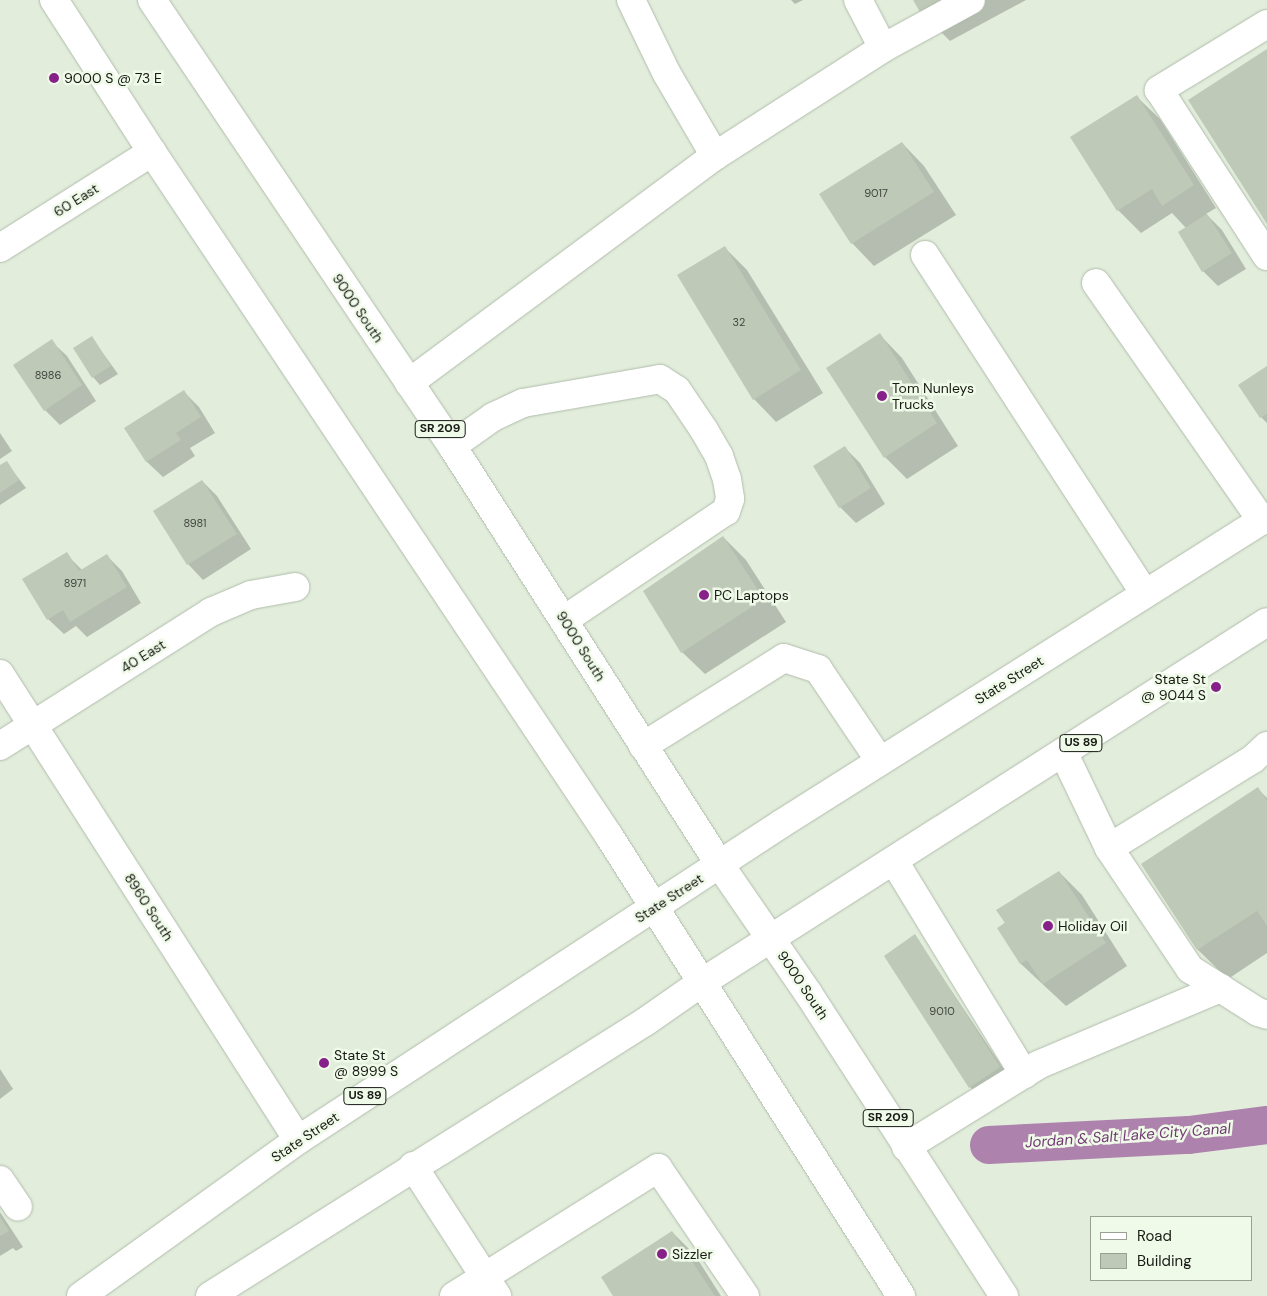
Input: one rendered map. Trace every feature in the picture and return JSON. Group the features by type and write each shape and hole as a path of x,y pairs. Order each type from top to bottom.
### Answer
{"main road":[{"path":"54,0 152,152 656,907 701,983 901,1296"},
{"name":"9000 South","path":"152,0 452,446 720,865 772,939 1004,1296"},
{"path":"631,0 668,74 715,156"},
{"path":"858,0 882,48"},
{"path":"409,383 715,156 882,48 971,0"},
{"path":"1267,24 1159,90 1267,256"},
{"name":"60 East","path":"0,248 152,152"},
{"path":"925,254 1145,594"},
{"path":"1096,283 1264,519"},
{"path":"452,446 492,417 523,403 660,379 677,390 704,430 719,456 726,480 730,499 726,511 564,620"},
{"name":"State Street","path":"81,1296 298,1140 880,761 1264,519"},
{"name":"40 East","path":"0,746 211,612 251,595 295,587"},
{"name":"US 89","path":"210,1296 413,1166 645,1022 701,983 1064,754 1267,622"},
{"path":"643,746 784,658 818,669 880,761"},
{"name":"8960 South","path":"0,674 298,1140"},
{"path":"1110,848 1253,759 1267,746"},
{"path":"1064,754 1110,848 1190,969 1267,1015"},
{"path":"894,861 1024,1074"},
{"path":"906,1147 1024,1074 1220,988"},
{"path":"413,1166 490,1286"},
{"path":"454,1296 490,1286 658,1168 745,1296"},
{"path":"0,1180 18,1207"}],"building":[{"path":"913,0 943,0 920,12"},
{"path":"1267,49 1267,224 1188,100"},
{"path":"1137,95 1194,185 1162,206 1152,189 1117,211 1070,137"},
{"path":"902,142 934,192 851,244 819,194"},
{"path":"1207,214 1232,253 1202,272 1178,232"},
{"path":"725,246 801,370 753,400 677,275"},
{"name":"Tom Nunleys Trucks","path":"880,333 937,423 884,458 826,368"},
{"path":"92,336 111,366 92,378 73,348"},
{"path":"52,339 82,385 44,411 13,365"},
{"path":"1267,366 1267,414 1260,418 1238,385"},
{"path":"184,390 201,417 176,433 181,440 146,462 124,428"},
{"path":"845,446 871,488 839,508 813,466"},
{"path":"7,461 19,480 0,493 0,465"},
{"path":"202,480 237,534 187,565 153,511"},
{"name":"PC Laptops","path":"723,536 764,599 681,653 643,591"},
{"path":"67,552 79,571 107,554 127,587 70,622 63,610 47,620 22,579"},
{"path":"1258,787 1267,801 1267,926 1257,911 1197,950 1141,864"},
{"name":"Holiday Oil","path":"1059,871 1106,943 1043,984 1027,960 1020,964 997,928 1005,923 996,910"},
{"path":"915,934 1000,1067 969,1088 884,956"},
{"path":"0,1217 9,1231 0,1236"},
{"name":"Sizzler","path":"672,1231 715,1296 613,1296 601,1277"}],"waterway":[{"name":"Jordan & Salt Lake City Canal","path":"989,1145 1189,1135 1267,1125"}],"place":[{"name":"9000 S @ 73 E","path":"54,78"},
{"name":"Tom Nunleys Trucks","path":"882,396"},
{"name":"PC Laptops","path":"704,595"},
{"name":"State St @ 9044 S","path":"1216,687"},
{"name":"Holiday Oil","path":"1048,926"},
{"name":"State St @ 8999 S","path":"324,1063"},
{"name":"Sizzler","path":"662,1254"}]}
